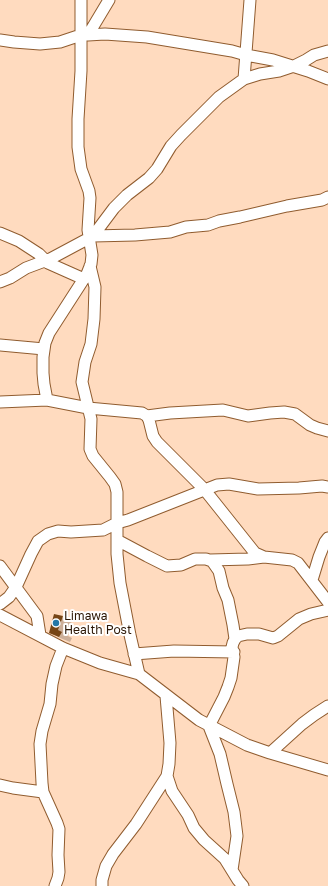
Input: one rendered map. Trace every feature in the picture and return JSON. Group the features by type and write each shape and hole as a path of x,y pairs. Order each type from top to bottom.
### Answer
{"street":[{"path":"47,400 42,373 44,349 49,333 84,279 90,266 92,255 88,221 90,198 81,169 78,147 81,71 85,35 81,0"},
{"path":"85,35 109,0"},
{"path":"244,79 250,0"},
{"path":"2,38 40,44 60,42 85,35 105,34 147,36 273,60 328,79"},
{"path":"0,282 10,278 26,268 46,261 91,237 114,208 149,178 157,169 171,146 181,135 219,97 244,79 294,66 314,55 328,51"},
{"path":"91,237 170,232 328,198"},
{"path":"0,233 19,240 39,254 48,263 84,279"},
{"path":"90,266 95,287 94,319 91,344 85,362 82,382 91,419 90,449 93,456 115,484 117,492 117,554 120,583 139,674"},
{"path":"0,344 44,349"},
{"path":"0,402 47,400 88,408 142,413 147,416 153,436 157,442 204,489 255,552 264,558"},
{"path":"147,416 223,410 248,416 284,412 295,414 310,425 328,431"},
{"path":"0,604 9,597 16,587 30,554 38,541 48,534 58,531 71,532 103,530 117,523 128,520 217,484 258,489 328,487"},
{"path":"312,580 319,557 328,538"},
{"path":"117,540 168,566 181,565 195,559 210,560 264,558 292,560 298,563 328,602"},
{"path":"210,560 216,565 221,575 222,588 228,600 235,639"},
{"path":"0,566 37,616 40,635"},
{"path":"232,870 237,836 234,812 220,754 209,726 224,697 231,678 234,652 232,647 233,643 238,636 248,634 259,634 273,638 278,636 299,620 311,614 328,610"},
{"path":"0,615 63,648 100,664 139,674 199,720 247,745 328,770"},
{"path":"55,886 60,872 58,855 59,830 42,783 40,744 42,731 50,704 56,666 63,648"},
{"path":"134,654 174,651 234,652"},
{"path":"102,886 106,866 113,854 136,824 167,776 170,743 166,696"},
{"path":"270,753 302,724 328,706"},
{"path":"167,776 172,791 194,828 204,840 225,859 243,886"},
{"path":"0,784 13,788 44,792"}],"building":[{"name":"Limawa Health Post","path":"54,614 63,616 58,630 62,632 59,637 49,633"}],"place":[{"name":"Limawa Health Post","path":"56,623"}]}
